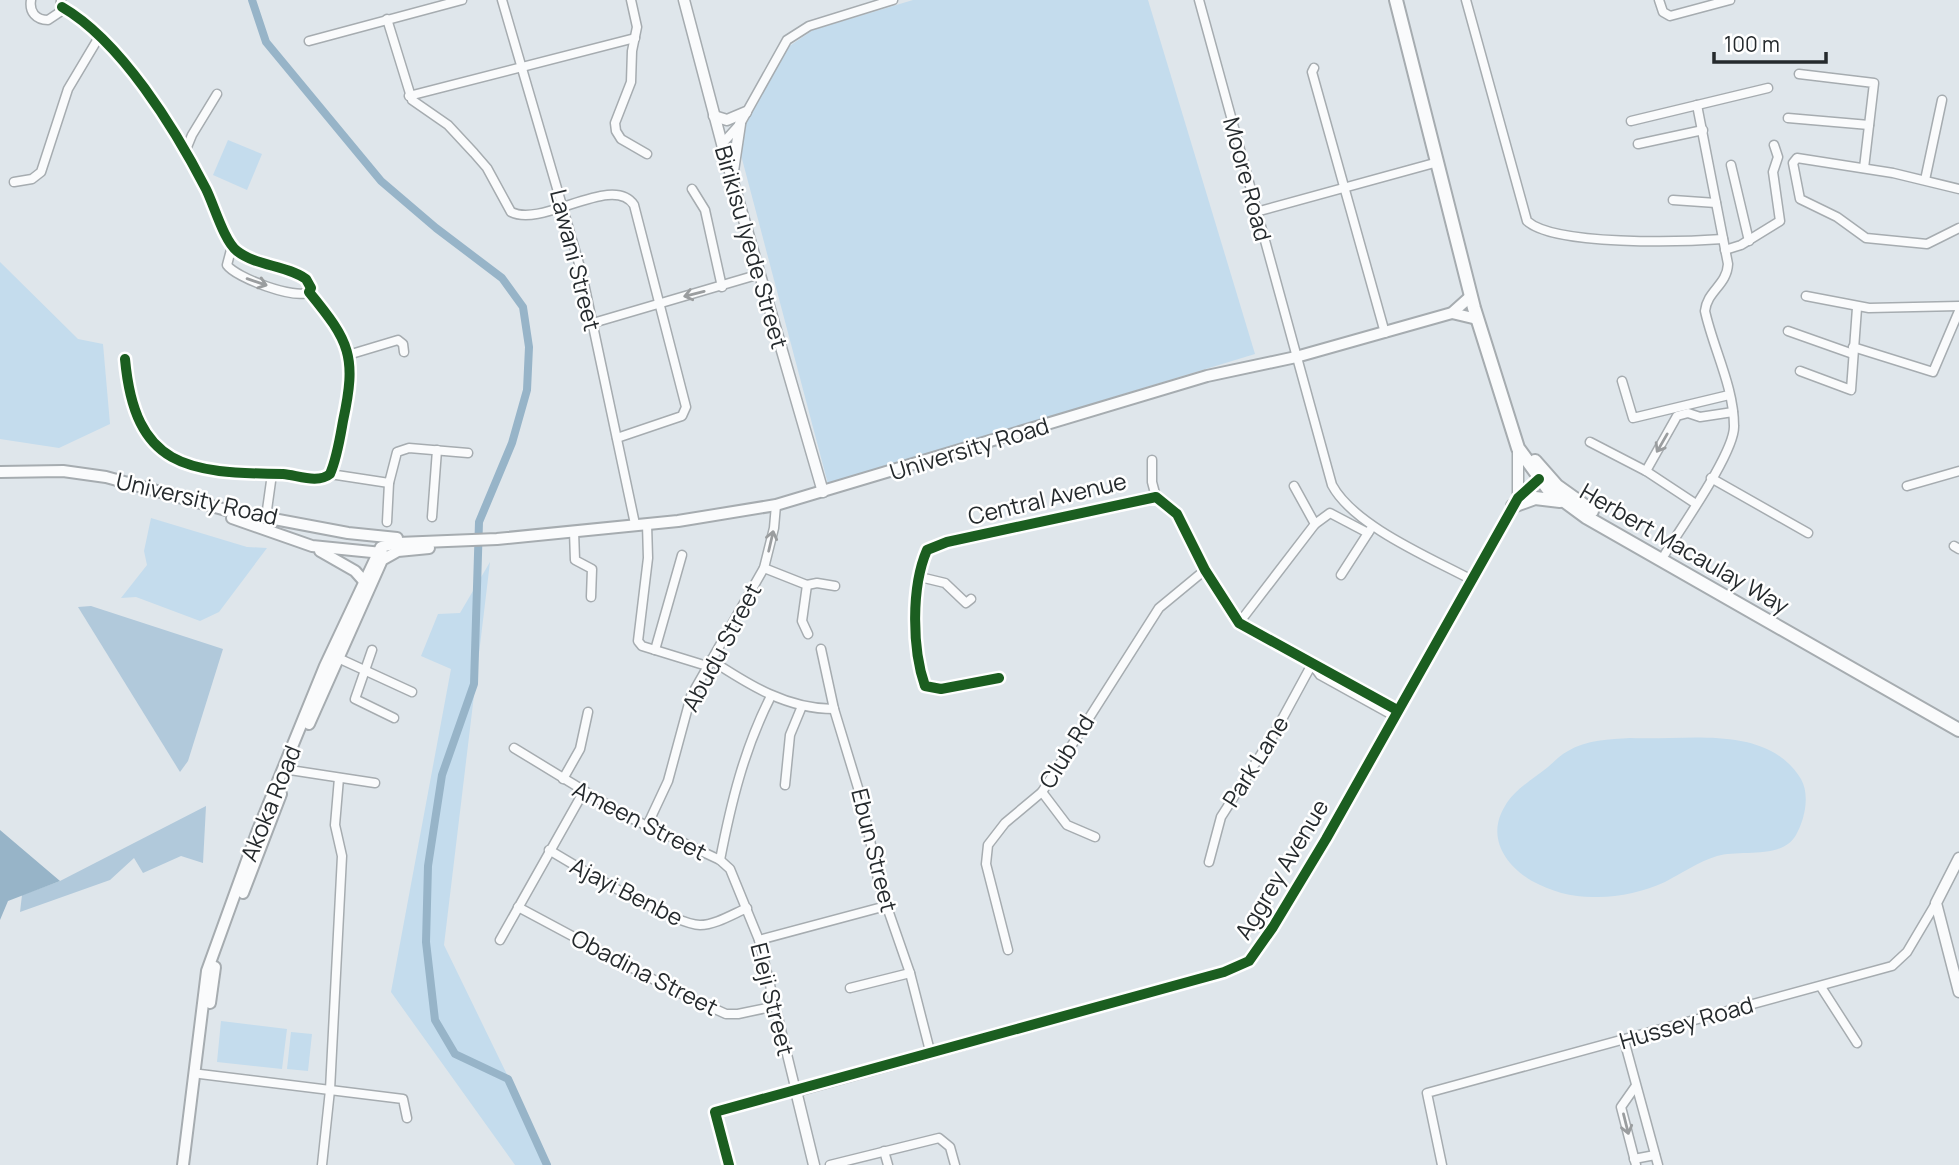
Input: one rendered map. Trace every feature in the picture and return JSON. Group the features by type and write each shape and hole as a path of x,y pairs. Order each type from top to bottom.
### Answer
{"highway":[{"name":"Herbert Macaulay Way","path":"1396,0 1477,319 1518,448 1539,479 1561,501 1959,730"},
{"name":"Herbert Macaulay Way","path":"1402,0 1481,307 1522,436 1532,456 1557,486 1589,509 1959,723"},
{"path":"1516,502 1535,498 1561,501"}],"main road":[{"path":"1452,313 1471,296"},
{"path":"1452,313 1477,319"},
{"name":"University Road","path":"0,479 66,478 103,483 258,525 312,546 376,554 477,540 647,524 776,505 1207,376 1297,357 1452,313"},
{"name":"University Road","path":"0,472 63,471 106,477 226,510 303,522 348,533 435,541"},
{"path":"293,539 303,538 307,533 303,522"},
{"path":"348,533 366,542 376,554 378,568"},
{"path":"376,554 384,545 477,540"},
{"path":"312,546 355,571 363,580"},
{"path":"191,1165 211,972 290,770 338,658 378,568 384,558 398,551"},
{"name":"Akoka Road","path":"184,1165 211,972 258,830 376,554"}],"street":[{"path":"309,41 462,0"},
{"name":"Lawani Street","path":"502,0 593,323 635,524"},
{"path":"631,0 636,20 629,94 615,123 621,139 648,154"},
{"name":"Birikisu Iyede Street","path":"684,0 714,116 823,492"},
{"path":"722,144 740,124 781,49 798,32 893,0"},
{"name":"Moore Road","path":"1199,0 1332,485 1346,506 1472,580"},
{"path":"1466,0 1527,221 1533,227 1565,236 1647,241 1723,239"},
{"path":"1658,0 1663,12 1670,16 1730,0"},
{"path":"29,1 32,13 42,20 53,19 61,3 84,20 148,94 185,152 232,246 244,255 303,276 310,286 309,292 338,328 348,355 350,389 330,474"},
{"path":"387,19 409,96 448,125 487,168 511,212 529,215 610,195 631,200 660,302 685,412 617,438"},
{"path":"14,182 32,179 41,172 68,89 99,37"},
{"path":"409,96 635,38"},
{"path":"1314,68 1312,72 1385,333"},
{"path":"1799,74 1874,83 1864,168"},
{"path":"1631,121 1768,88"},
{"path":"185,152 217,94"},
{"path":"1925,180 1942,100"},
{"path":"1665,554 1711,478 1734,432 1729,395 1706,311 1709,298 1727,275 1725,250 1697,105"},
{"path":"714,116 727,120 746,112"},
{"path":"1788,118 1869,124"},
{"path":"733,175 740,124"},
{"path":"1638,144 1703,130"},
{"path":"1725,250 1749,241 1781,218 1773,172 1778,160 1774,145"},
{"path":"1959,189 1864,168 1794,159 1800,200 1837,217 1866,237 1927,244 1959,228"},
{"path":"1256,212 1438,162"},
{"path":"1731,165 1749,241"},
{"path":"692,189 705,210 722,287"},
{"path":"1673,200 1716,203"},
{"path":"232,246 228,265 239,275 297,296 309,292"},
{"path":"593,323 760,274"},
{"path":"1806,296 1857,307 1959,306"},
{"path":"1800,371 1851,390 1857,307"},
{"path":"1788,331 1933,372 1959,311"},
{"path":"348,355 398,340 403,344 404,352"},
{"path":"125,359 133,407 148,436 161,451 195,469 318,479 330,474 389,483"},
{"path":"1622,381 1633,418 1729,395"},
{"path":"1646,471 1678,416 1688,413 1700,417 1732,412"},
{"path":"1590,442 1646,471 1696,503"},
{"path":"387,522 389,483 397,452 402,448 468,453"},
{"path":"1516,502 1518,448"},
{"path":"432,517 437,450"},
{"path":"1152,460 1152,482 1156,497"},
{"path":"1907,486 1959,471"},
{"path":"266,516 272,474"},
{"path":"1711,478 1808,533"},
{"path":"1516,502 1539,479"},
{"path":"1294,486 1315,524"},
{"name":"Central Avenue","path":"999,678 941,689 925,686 915,653 920,577 927,550 947,542 1156,497 1177,514 1205,570 1239,623 1312,664 1320,675 1395,713"},
{"name":"Aggrey Avenue","path":"796,1091 930,1051 1224,972 1248,961 1326,839 1516,502"},
{"name":"Abudu Street","path":"646,828 668,781 684,715 709,663 764,568 775,528 776,505"},
{"path":"1239,623 1315,524 1330,513 1368,533"},
{"path":"647,524 646,582 637,630 639,644 709,663 771,696 802,706 834,709"},
{"path":"1341,575 1373,524"},
{"path":"575,531 575,560 592,569 592,597"},
{"path":"655,650 682,555"},
{"path":"764,568 807,585 817,583 835,586"},
{"name":"Club Rd","path":"1008,950 986,864 987,848 1005,824 1042,792 1146,625 1170,596 1205,570"},
{"path":"920,577 945,583 967,603 971,599"},
{"path":"807,585 802,621 808,634"},
{"name":"Ebun Street","path":"821,649 834,709 857,780 886,905 910,974 930,1051"},
{"path":"372,650 355,699 394,718"},
{"path":"338,658 412,692"},
{"name":"Park Lane","path":"1209,862 1221,817 1274,734 1312,664"},
{"path":"720,860 740,767 754,729 771,696"},
{"path":"786,785 790,735 802,706"},
{"path":"563,779 582,744 587,712"},
{"name":"Ameen Street","path":"514,748 646,828 720,860 737,881 747,908"},
{"path":"290,770 375,783"},
{"path":"322,1165 330,1090 342,856 335,825 340,778"},
{"path":"500,940 584,791"},
{"path":"1042,792 1067,825 1096,836"},
{"name":"Ajayi Benbe","path":"549,850 603,883 687,923 706,925 747,908"},
{"name":"Hussey Road","path":"1442,1165 1427,1093 1624,1040 1685,1020 1821,987 1892,965 1900,960 1936,903 1959,858"},
{"path":"1936,903 1959,992"},
{"path":"760,940 886,905"},
{"name":"Obadina Street","path":"518,907 675,991 726,1014 776,1006"},
{"name":"Eleji Street","path":"747,908 760,940 796,1091"},
{"path":"850,988 910,974"},
{"path":"1821,987 1857,1043"},
{"path":"1624,1040 1658,1165"},
{"path":"200,1074 403,1098 407,1118"},
{"path":"1635,1087 1621,1107 1635,1162 1655,1155"},
{"path":"729,1165 715,1112 796,1091 814,1165"},
{"path":"830,1165 939,1138 950,1147 956,1165"},
{"path":"884,1151 888,1165"}],"shaded area":[{"path":"913,0 1148,0 1255,354 828,484 737,140 788,47 813,30"},
{"path":"228,140 262,154 247,190 213,175"},
{"path":"0,262 78,339 103,344 110,424 59,448 0,439"},
{"path":"151,518 247,547 267,548 219,612 200,621 136,597 121,598 147,565 144,551"},
{"path":"490,562 444,945 551,1165 515,1165 391,992 451,669 421,656 438,614 460,613"},
{"path":"91,606 223,649 188,761 180,772 78,607"},
{"path":"1630,738 1724,739 1747,742 1768,749 1786,761 1804,785 1805,807 1796,835 1790,843 1781,848 1717,856 1665,882 1615,896 1564,894 1540,885 1522,874 1507,858 1498,839 1500,817 1509,800 1575,747 1598,741"},
{"path":"206,806 203,863 181,856 143,873 134,858 110,880 20,912 22,895 60,881"},
{"path":"0,830 60,881 8,901 0,920"},
{"path":"221,1021 287,1029 282,1069 217,1062"},
{"path":"291,1032 312,1034 308,1071 287,1069"}],"waterway":[{"path":"252,0 266,42 381,181 436,228 502,278 523,307 529,347 527,390 512,443 479,522 474,684 442,775 428,866 426,942 435,1020 455,1054 508,1079 547,1165"}],"cycle path":[{"path":"62,7 105,41 144,88 193,165 232,246 253,260 306,279 311,288 309,292 334,324 347,351 349,380 338,448 330,474 314,479 283,474 219,471 193,466 172,457 154,443 140,423 131,395 125,359"},
{"path":"729,1165 715,1112 1224,972 1249,961 1273,927 1326,839 1518,498 1539,479"},
{"path":"999,678 941,689 925,686 918,654 915,618 918,582 927,550 947,542 1156,497 1177,514 1205,570 1239,623 1397,710"}]}
